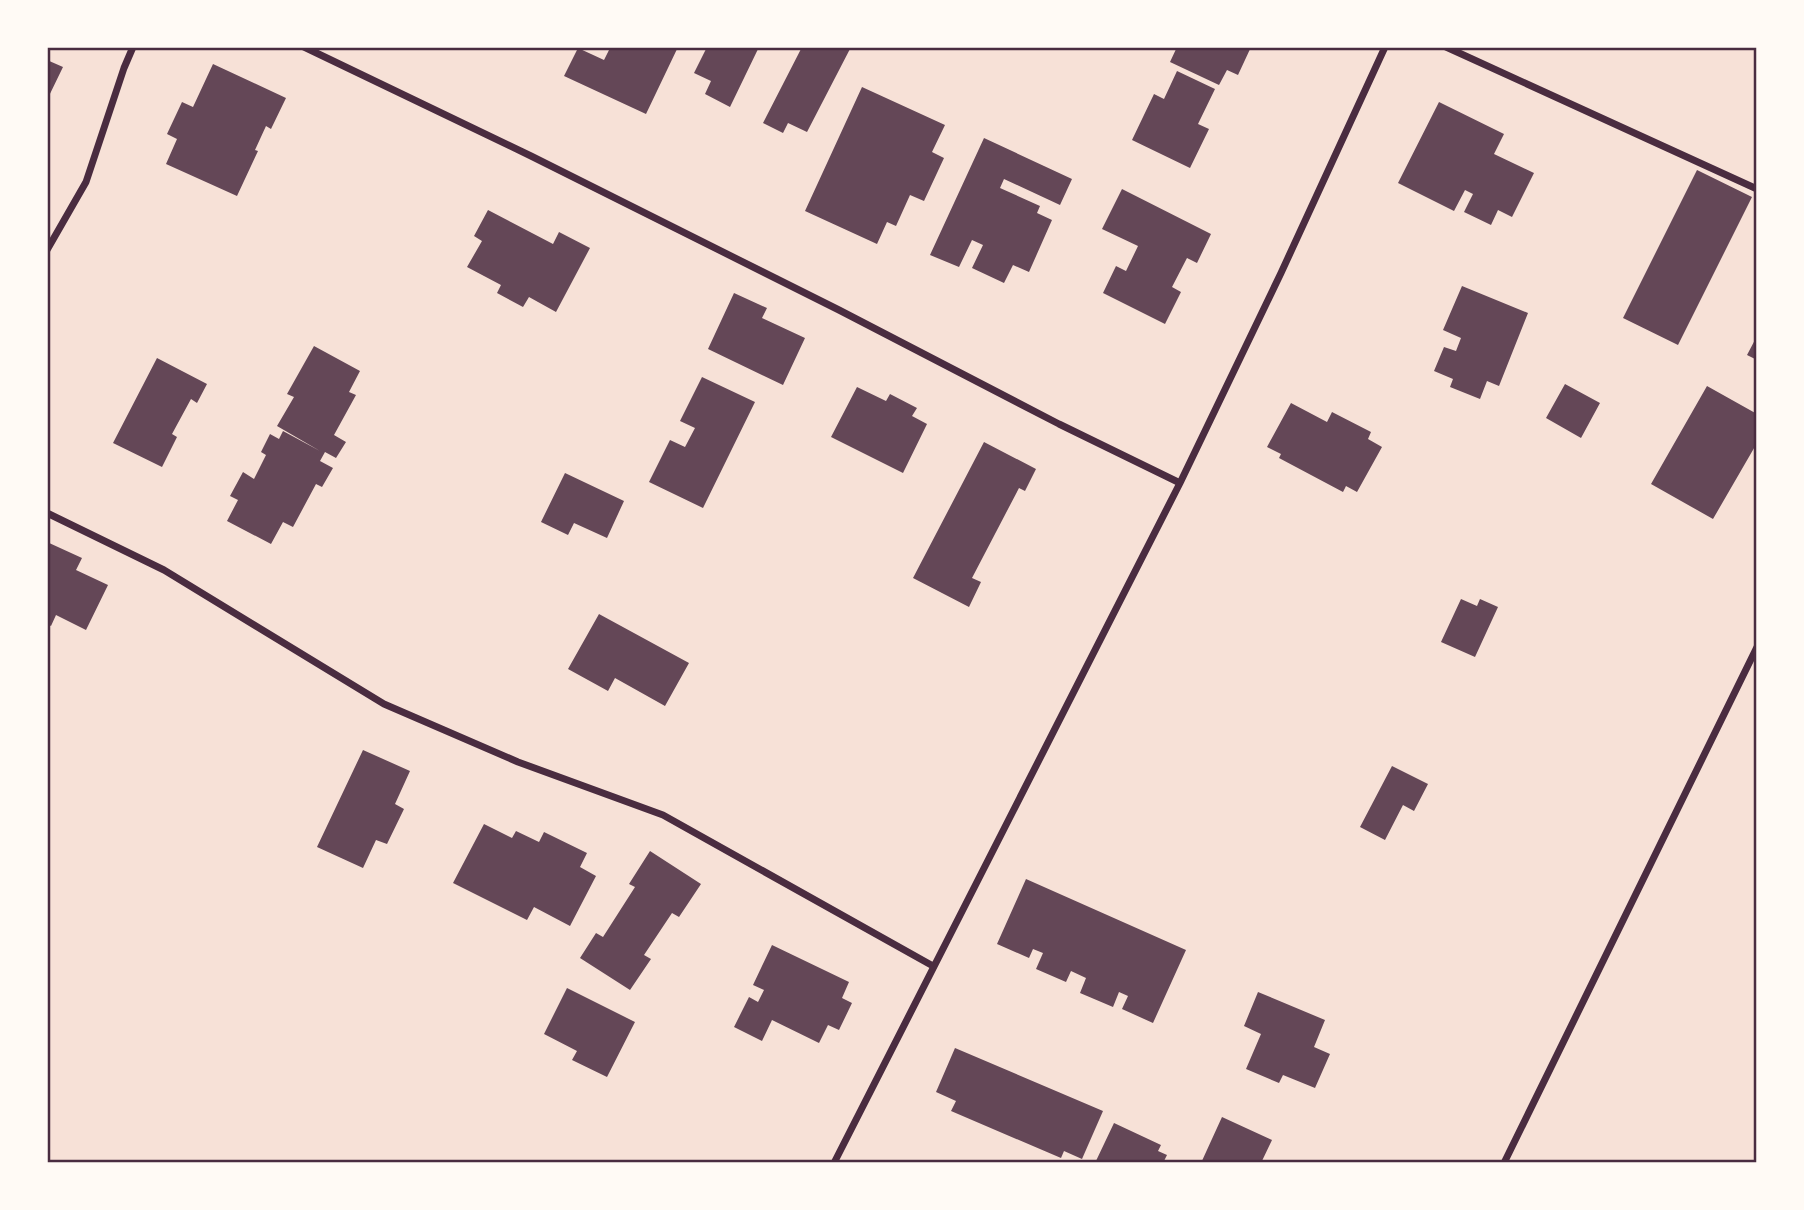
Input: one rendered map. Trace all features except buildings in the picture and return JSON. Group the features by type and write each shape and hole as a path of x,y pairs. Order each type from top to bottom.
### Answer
{"street":[{"path":"47,250 86,182 124,68 134,47"},
{"path":"304,47 544,162 1180,483"},
{"path":"834,1163 1180,483 1385,47"},
{"path":"1446,47 1757,189"},
{"path":"47,513 164,570 384,704 518,762 663,815 933,966"},
{"path":"1504,1163 1757,647"}]}
